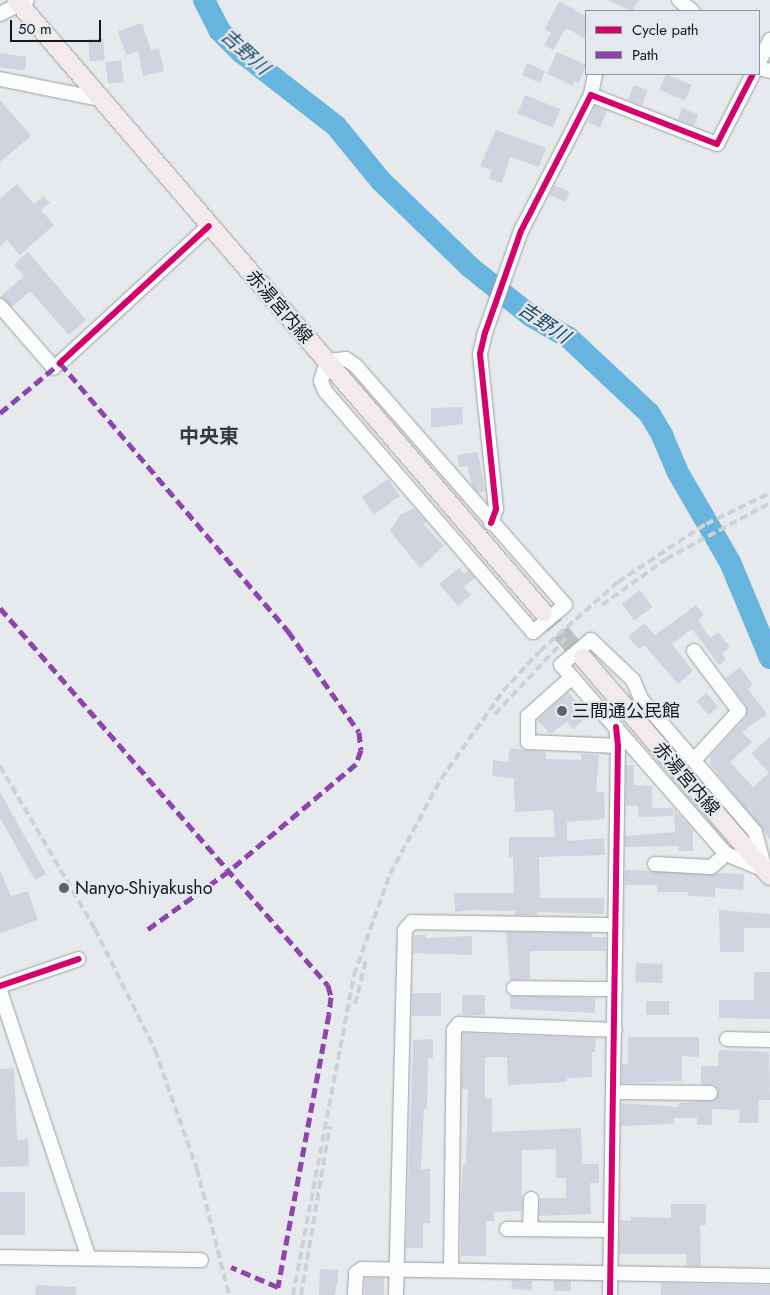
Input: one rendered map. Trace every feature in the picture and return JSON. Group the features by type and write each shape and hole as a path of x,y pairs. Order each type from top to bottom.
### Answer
{"main road":[{"name":"赤湯宮内線","path":"21,1 99,99 543,612"},
{"name":"赤湯宮内線","path":"583,658 767,873"}],"street":[{"path":"679,0 691,10"},
{"path":"0,14 21,1"},
{"path":"760,60 770,40"},
{"path":"491,522 496,509 480,354 484,333 521,232 591,95 595,75"},
{"path":"591,95 717,144 752,75"},
{"path":"0,79 99,99"},
{"path":"0,306 57,366 209,226"},
{"path":"346,360 356,366 565,605 533,632 325,391 321,381 327,361 346,360"},
{"path":"591,640 633,680 642,699 695,759 755,832 767,873 726,854 561,665 591,640"},
{"path":"694,651 739,712 695,759"},
{"path":"572,678 528,716 528,742 618,746"},
{"path":"610,1295 618,746 616,727"},
{"path":"655,864 710,866 726,854"},
{"path":"396,1295 405,930 412,922 614,926"},
{"path":"0,986 79,960"},
{"path":"514,988 615,989"},
{"path":"0,991 89,1258"},
{"path":"451,1270 454,1030 459,1024 615,1030"},
{"path":"727,1039 770,1040"},
{"path":"614,1092 710,1093"},
{"path":"530,1229 531,1199"},
{"path":"507,1229 610,1230"},
{"path":"0,1257 200,1260"},
{"path":"355,1295 356,1273 362,1269 770,1276"}],"building":[{"path":"607,0 639,0 633,10"},
{"path":"559,1 585,15 585,38 566,28 553,50 544,45 551,33 545,29"},
{"path":"142,23 151,50 159,48 164,71 143,76 138,51 126,55 118,31"},
{"path":"103,38 105,60 90,61 88,39"},
{"path":"557,52 585,65 579,83 575,81 573,86 547,74"},
{"path":"0,53 27,57 25,71 0,67"},
{"path":"121,60 124,82 108,84 105,62"},
{"path":"527,63 545,71 540,83 522,75"},
{"path":"666,75 692,85 685,101 659,90"},
{"path":"634,85 648,91 642,106 628,100"},
{"path":"525,95 560,109 553,128 518,114"},
{"path":"0,100 31,136 0,162"},
{"path":"595,106 607,111 600,128 588,123"},
{"path":"682,108 699,115 694,126 678,119"},
{"path":"496,130 546,148 539,167 510,157 502,183 489,179 492,170 480,166"},
{"path":"17,184 34,204 44,196 50,203 41,210 54,225 20,255 7,240 0,246 0,199"},
{"path":"554,185 570,192 565,202 550,195"},
{"path":"28,252 86,320 69,335 30,291 12,307 0,297 24,276 14,265"},
{"path":"462,407 463,424 431,428 431,408"},
{"path":"478,452 485,491 478,493 472,485 467,466 459,467 457,455"},
{"path":"388,479 400,496 374,515 362,497"},
{"path":"414,508 426,521 423,524 444,546 420,568 390,531 401,514"},
{"path":"459,568 464,574 468,570 475,578 464,587 471,595 458,606 439,584"},
{"path":"640,590 653,607 634,621 622,604"},
{"path":"696,605 704,615 698,620 710,638 718,632 730,647 722,654 726,660 719,665 692,629 672,644 693,671 678,684 644,645 639,649 628,637 644,623 655,635"},
{"path":"740,667 753,685 748,689 767,714 742,732 752,742 730,762 753,787 769,773 751,753 770,737 770,839 711,766 710,756 746,717 746,706 726,678"},
{"path":"568,692 589,716 573,729 567,722 550,734 537,720"},
{"path":"706,693 718,706 709,715 696,702"},
{"path":"510,748 546,752 546,759 581,760 581,754 599,755 596,792 604,792 605,819 567,822 567,841 604,838 605,855 539,857 540,898 604,898 604,914 537,912 537,915 515,915 515,911 472,910 455,912 454,893 514,893 513,857 509,857 509,837 555,837 553,810 515,812 514,778 492,776 493,760 508,762"},
{"path":"626,765 634,765 634,785 652,786 652,808 673,808 673,816 638,817 639,806 626,806"},
{"path":"0,792 46,874 35,880 0,818"},
{"path":"674,809 693,830 693,851 679,851 679,846 625,847 625,836 675,832"},
{"path":"0,870 11,896 28,891 38,920 0,933"},
{"path":"625,870 744,874 743,890 715,888 715,897 688,896 688,892 657,892 657,885 625,885"},
{"path":"719,910 770,914 770,928 744,928 744,952 720,952"},
{"path":"506,932 592,933 592,937 606,937 606,951 530,951 530,979 510,980"},
{"path":"414,935 426,935 426,938 472,936 472,955 413,953"},
{"path":"636,963 663,964 662,983 635,982"},
{"path":"754,972 770,972 770,1019 719,1018 719,1000 754,1000"},
{"path":"412,993 441,993 441,1016 412,1016"},
{"path":"462,995 485,995 485,1015 462,1015"},
{"path":"510,996 595,998 595,1013 510,1009"},
{"path":"646,1001 669,1001 669,1015 646,1015"},
{"path":"463,1033 596,1038 595,1052 592,1052 592,1077 567,1078 567,1082 508,1085 507,1057 485,1057 485,1098 492,1098 492,1132 581,1128 582,1164 599,1164 599,1183 590,1183 591,1214 539,1216 540,1198 566,1198 566,1178 556,1178 556,1149 522,1150 522,1211 494,1212 494,1221 486,1221 486,1256 461,1256 461,1197 463,1164 466,1164 468,1089 462,1089"},
{"path":"628,1037 699,1037 699,1057 682,1056 682,1081 622,1083 622,1064 628,1064"},
{"path":"433,1039 433,1058 428,1058 427,1109 424,1109 421,1169 430,1169 430,1223 423,1223 423,1248 406,1248 413,1040"},
{"path":"719,1050 769,1052 770,1100 759,1100 758,1123 739,1123 740,1110 712,1109 712,1125 697,1125 697,1118 674,1118 674,1124 621,1126 622,1103 678,1107 679,1103 715,1100 718,1089 714,1085 701,1084 701,1066 718,1066"},
{"path":"14,1068 17,1140 28,1139 29,1166 0,1167 0,1069"},
{"path":"0,1192 25,1192 25,1235 0,1235"},
{"path":"671,1204 706,1204 706,1225 700,1225 701,1266 687,1266 686,1254 619,1254 620,1220 631,1221 631,1217 671,1218"},
{"path":"320,1269 339,1270 335,1295 319,1295"},
{"path":"365,1278 384,1278 384,1295 365,1295"},
{"path":"512,1280 532,1281 532,1290 512,1289"},
{"path":"554,1281 571,1281 571,1291 554,1291"},
{"path":"661,1283 770,1285 770,1295 661,1295"},
{"path":"36,1285 76,1287 76,1295 35,1295"}],"waterway":[{"name":"吉野川","path":"204,0 219,30 241,52 336,126 381,181 470,267 531,316 569,338 649,413 662,435 677,471 730,562 770,658"}],"tunnel":[{"path":"543,612 583,658"}],"railway":[{"path":"293,1295 354,975 390,874 441,779 503,691 540,651 618,582 706,524 770,493"},
{"path":"602,605 666,559 770,503"},
{"path":"495,714 567,637"},
{"path":"0,766 95,929 155,1050 197,1169 229,1295"},
{"path":"355,1004 366,960"},
{"path":"301,1295 330,1126"}],"marked path":[{"path":"0,413 60,363 288,631 359,732 361,750 356,764 229,871 148,929"},
{"path":"0,608 328,985 331,997 329,1014 278,1287 231,1267"}],"cycle path":[{"path":"491,523 496,509 480,354 485,333 521,231 591,95 717,144 752,75"},
{"path":"60,363 209,226"},
{"path":"610,1295 618,746 616,727"},
{"path":"0,986 79,959"}],"place":[{"name":"三間通公民館","path":"562,711"},
{"name":"Nanyo-Shiyakusho","path":"64,888"}],"district":[{"name":"中央東","path":"209,436"}]}
